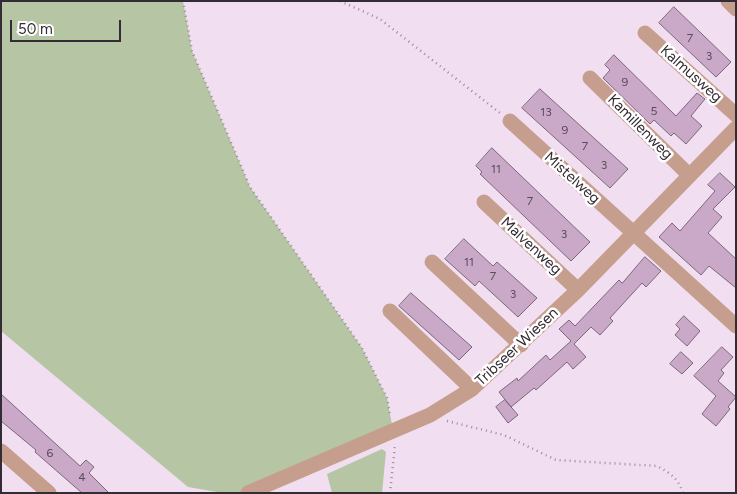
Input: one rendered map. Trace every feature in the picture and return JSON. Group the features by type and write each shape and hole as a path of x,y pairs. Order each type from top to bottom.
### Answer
{"street":[{"path":"728,1 736,9"},
{"name":"Kalmusweg","path":"646,33 736,115"},
{"name":"Kamillenweg","path":"590,78 689,175"},
{"name":"Mistelweg","path":"510,121 736,326"},
{"name":"Tribseer Wiesen","path":"248,493 430,415 472,389 578,290 736,128"},
{"name":"Malvenweg","path":"484,202 578,290"},
{"path":"432,262 521,345"},
{"path":"390,311 472,389"},
{"path":"1,452 49,493"}],"path":[{"path":"183,1 192,51 250,187 362,348 387,398 395,453 390,493"},
{"path":"340,1 380,19 510,121"},
{"path":"430,415 432,418 504,435 556,460 657,466 671,473 680,482 683,493"}],"green space":[{"path":"1,1 183,1 192,51 250,187 362,348 387,398 393,430 248,493 223,493 188,487 1,331"},
{"path":"382,449 386,452 382,493 332,493 327,474"}],"building":[{"path":"674,7 731,62 716,77 659,23"},
{"path":"614,55 676,116 697,93 705,99 691,116 702,126 686,144 674,133 671,136 654,120 650,124 603,78 610,70 605,65"},
{"path":"540,89 628,169 610,188 522,108"},
{"path":"492,148 590,242 571,261 480,174 482,172 476,166"},
{"path":"720,173 735,187 713,209 722,217 708,233 736,259 736,288 709,266 701,275 659,237 672,223 680,231 715,191 708,185"},
{"path":"464,239 493,266 497,262 537,298 518,317 479,281 475,286 445,259"},
{"path":"645,257 661,271 646,287 642,283 610,318 613,321 600,335 591,327 574,344 586,357 573,369 567,362 536,390 534,388 511,407 499,392 517,378 518,381 546,355 550,360 571,341 559,329 569,320 575,326 619,280 622,283"},
{"path":"411,293 472,347 459,360 399,306"},
{"path":"684,316 700,331 687,346 675,335 680,329 676,325"},
{"path":"722,347 733,357 721,370 724,373 718,381 736,397 728,407 730,409 716,426 702,414 716,396 694,376"},
{"path":"681,352 693,363 682,374 670,364"},
{"path":"1,394 80,466 86,460 94,467 89,473 109,493 82,493 35,452 36,450 1,421"},
{"path":"505,400 518,415 508,423 496,407"}]}
